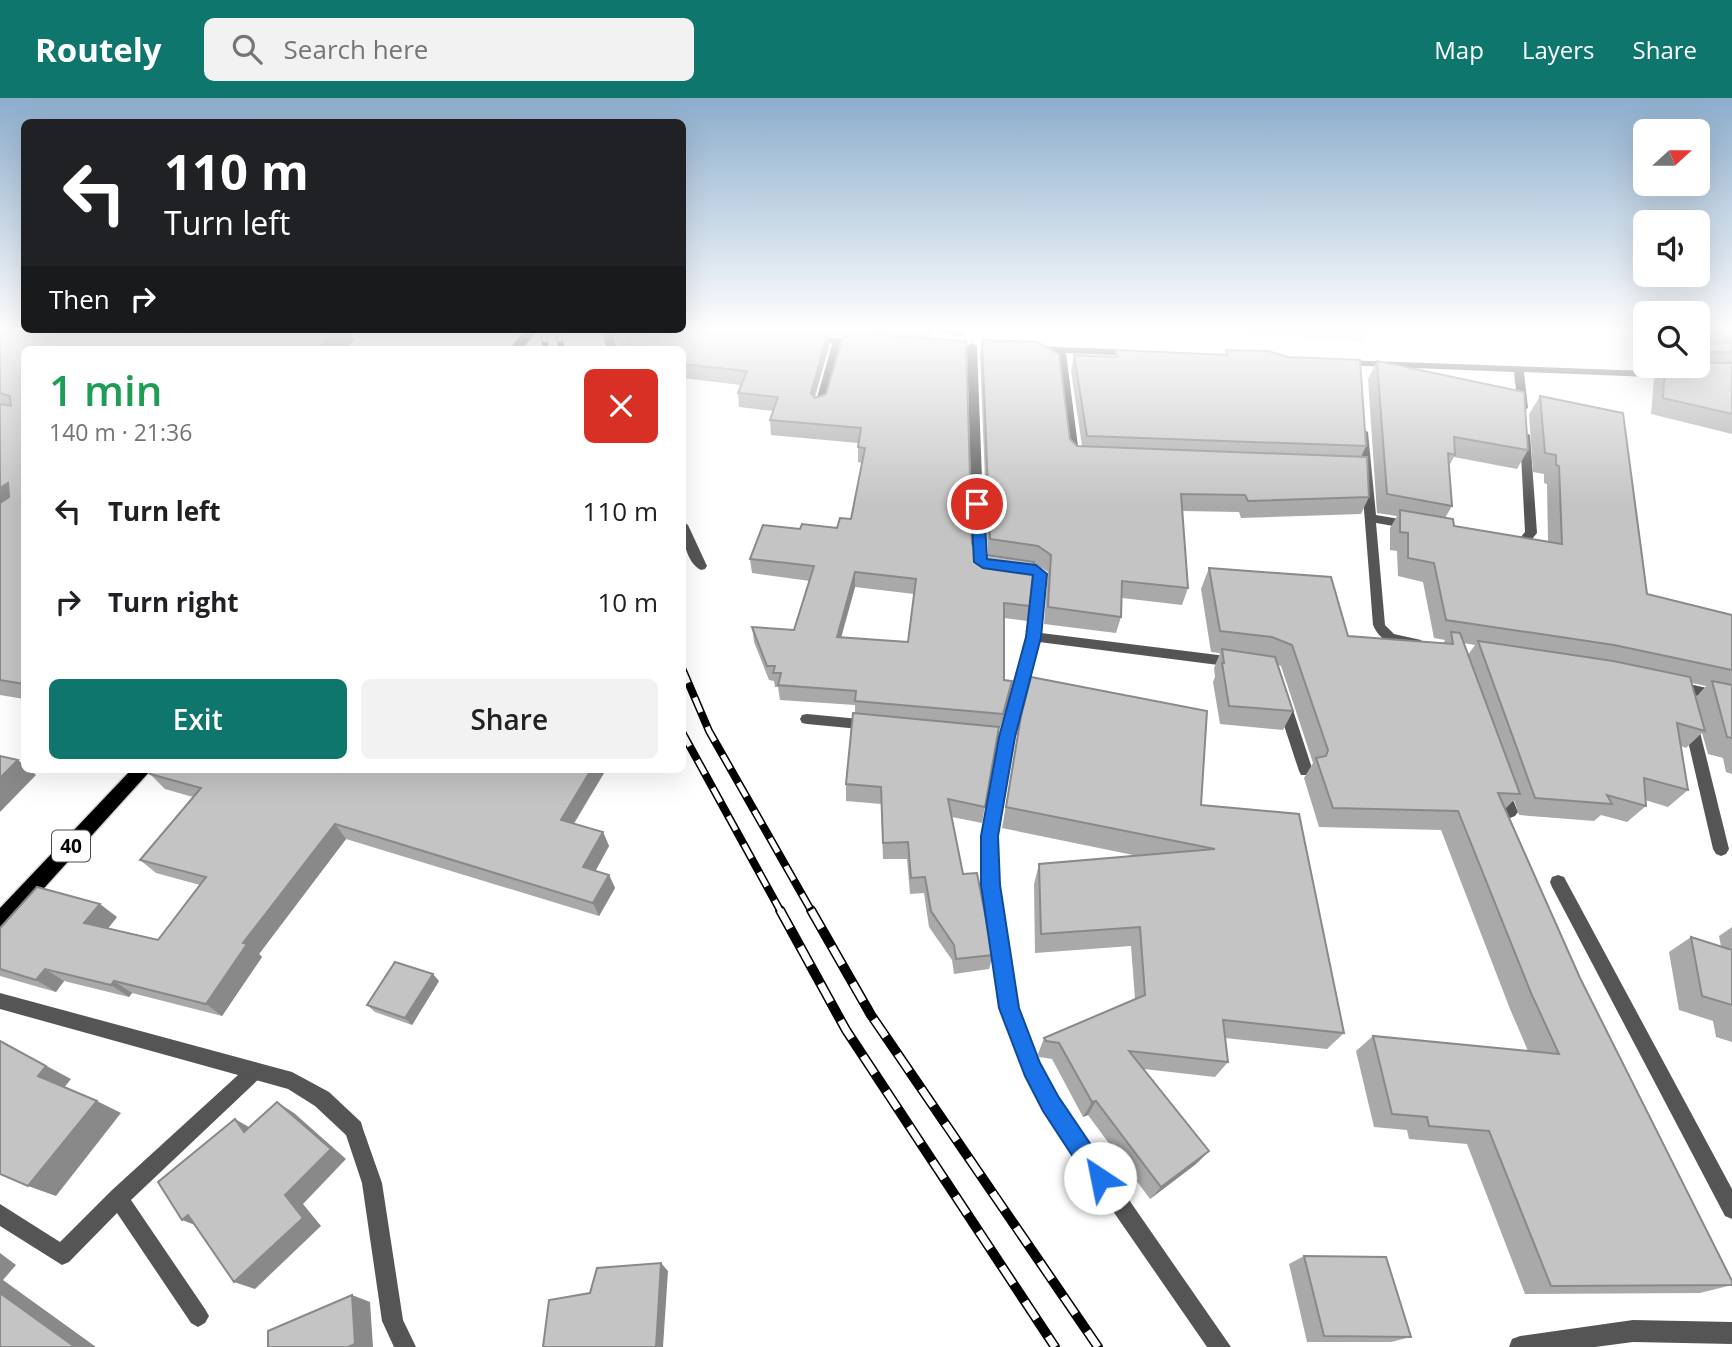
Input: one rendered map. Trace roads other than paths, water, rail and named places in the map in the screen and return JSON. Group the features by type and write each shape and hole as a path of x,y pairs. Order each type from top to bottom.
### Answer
{"main road":[{"name":"40","path":"0,922 139,773"}],"street":[{"path":"819,408 825,388"},
{"path":"979,388 979,559 983,563 1036,570 1040,574 1034,637 1000,737 989,836 990,885 1009,1008 1020,1039 1050,1103 1220,1347"},
{"path":"1066,388 1074,455 1092,458"},
{"path":"1497,541 1524,541 1531,533 1520,388"},
{"path":"1362,416 1358,468 1369,517 1375,602 1381,634 1390,639 1427,645"},
{"path":"1369,517 1420,527"},
{"path":"686,534 701,566"},
{"path":"1034,637 1249,664"},
{"path":"1278,684 1306,771"},
{"path":"1721,849 1681,697 1732,699"},
{"path":"807,719 887,726"},
{"path":"1497,777 1510,812"},
{"path":"1558,882 1732,1209"},
{"path":"0,1001 292,1081 322,1099 354,1129 372,1183 393,1321 405,1347"},
{"path":"0,1214 62,1255 118,1198 255,1071"},
{"path":"118,1198 198,1316"},
{"path":"1520,1347 1606,1332 1667,1329 1732,1333"}],"railway":[{"path":"686,677 709,731 812,912"},
{"path":"686,739 781,912"},
{"path":"780,910 846,1030 1055,1347"},
{"path":"811,910 871,1015 1098,1347"}]}
